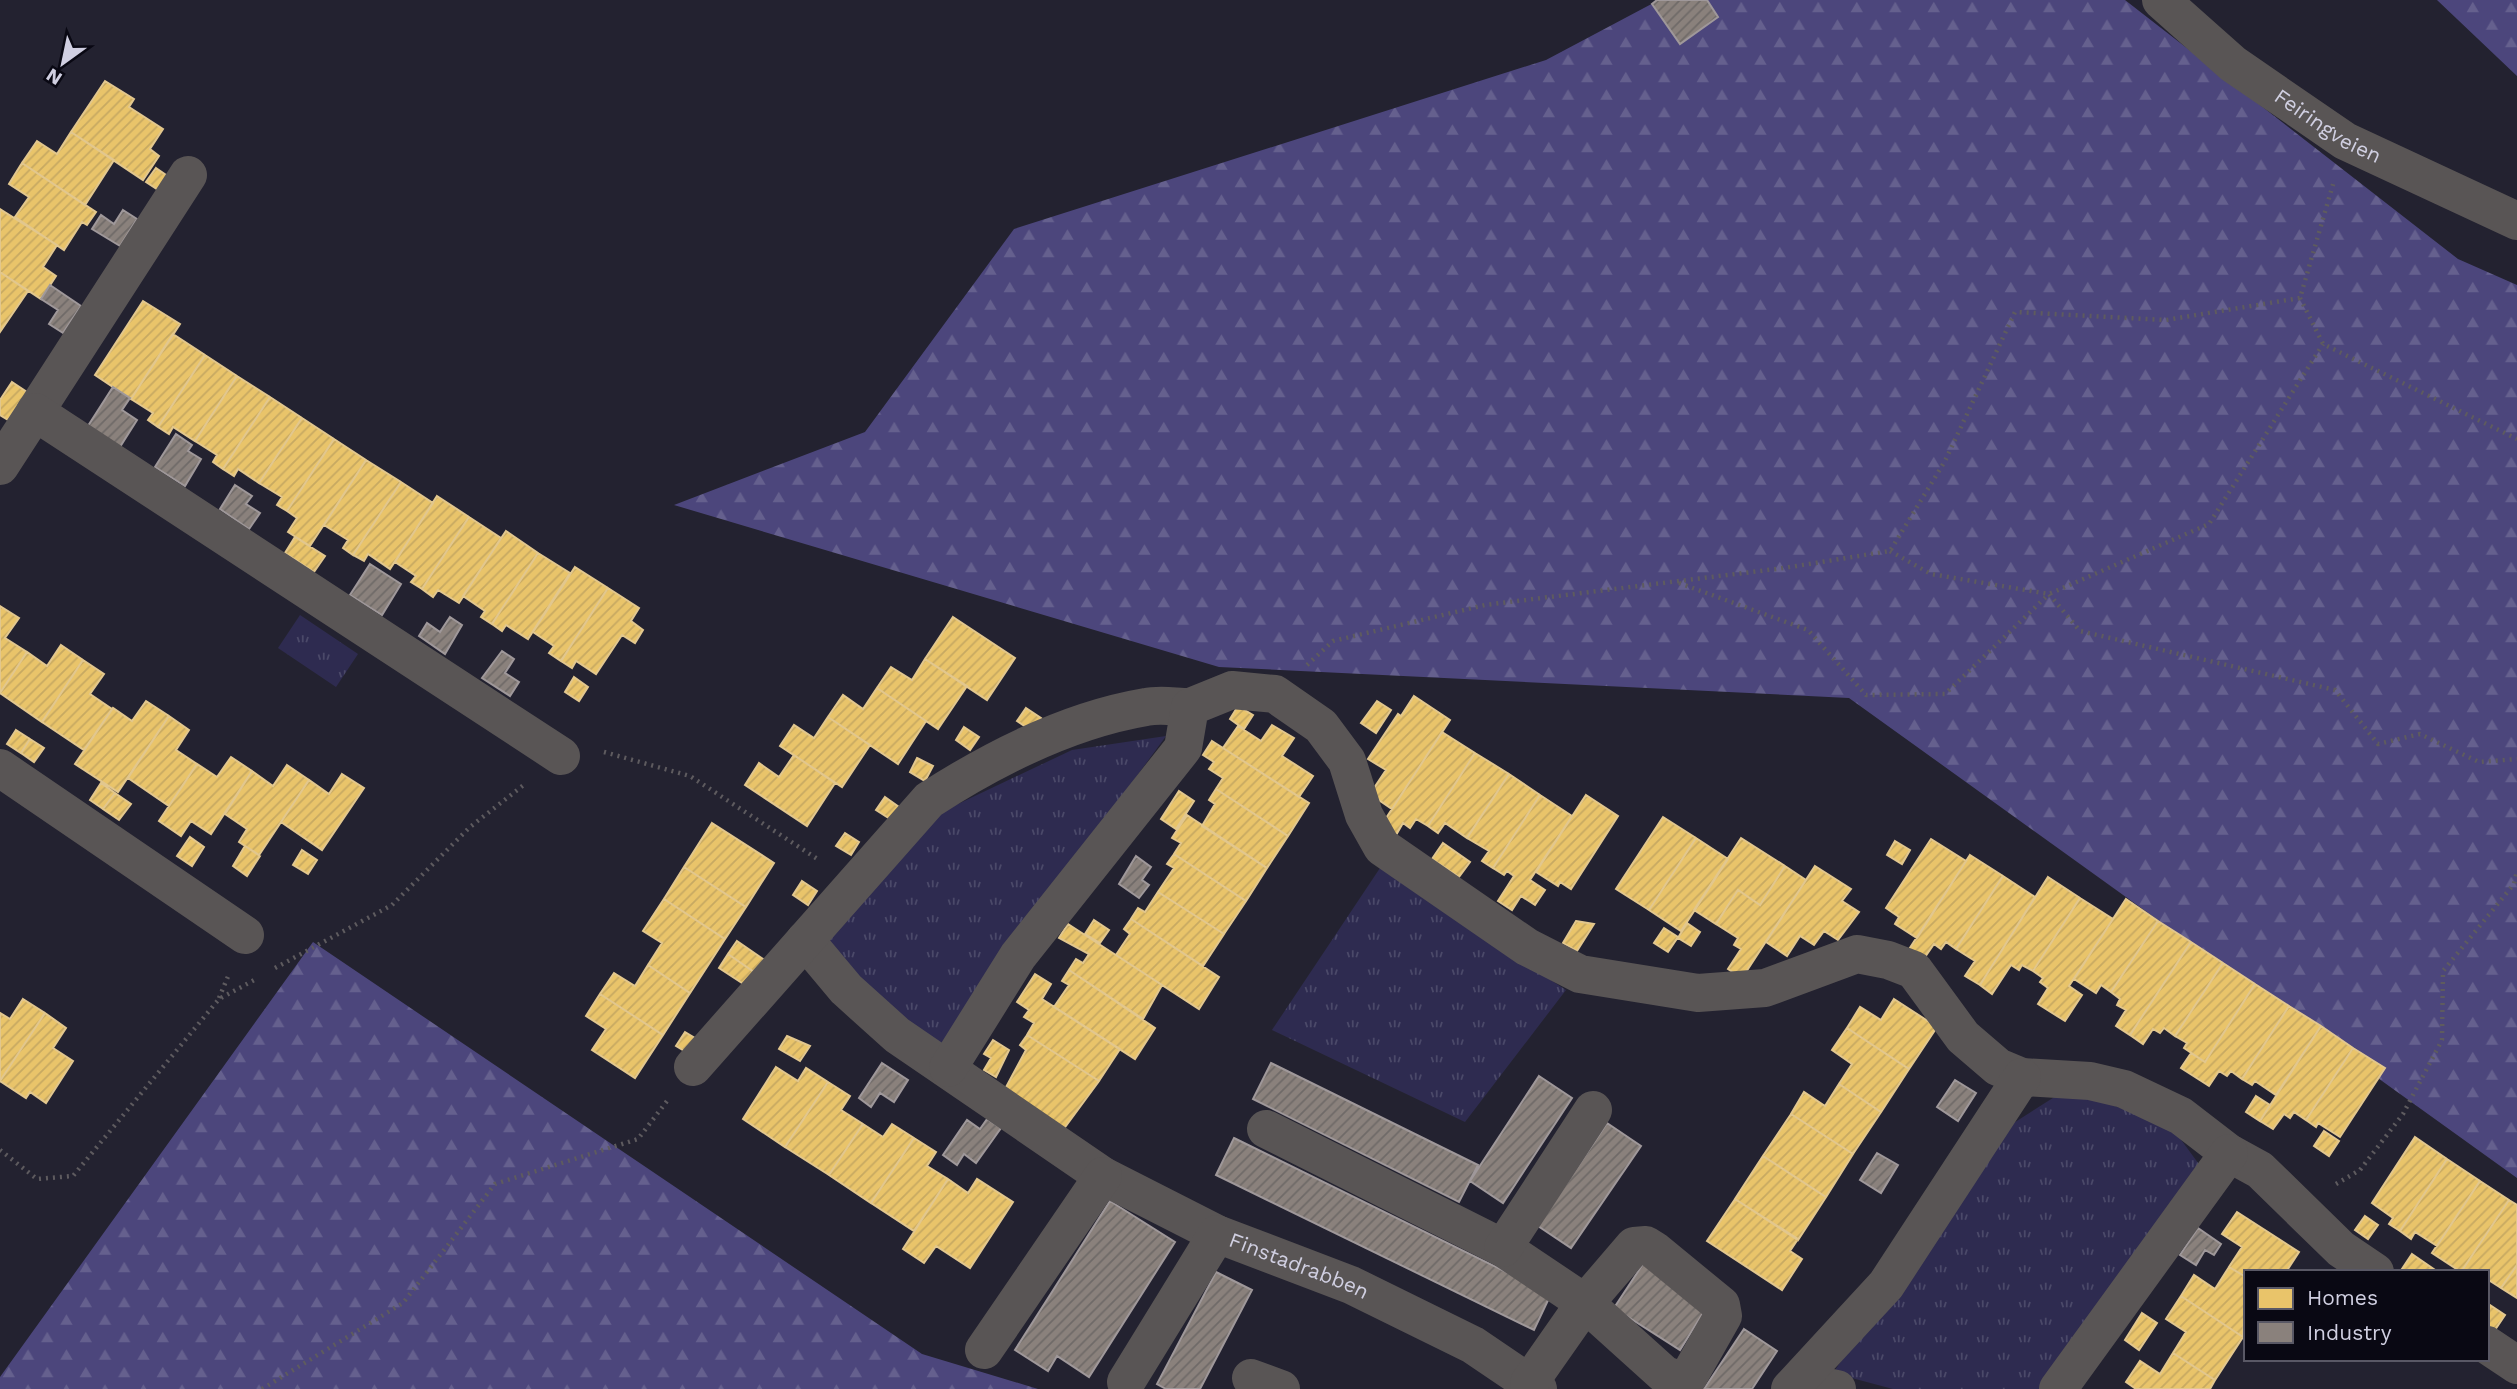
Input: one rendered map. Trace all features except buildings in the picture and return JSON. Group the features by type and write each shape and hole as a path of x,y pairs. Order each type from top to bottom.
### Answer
{"street":[{"name":"Feiringveien","path":"2161,0 2233,64 2345,141 2517,221"},
{"path":"0,466 188,175"},
{"path":"35,412 561,755"},
{"path":"693,1067 929,800 978,768 1072,727 1148,706 1190,707 1232,690 1275,694 1321,726 1347,761 1364,815 1382,847 1527,947 1580,974 1698,993 1765,988 1857,954 1888,960 1914,970 1963,1037 1998,1067 2022,1077 2090,1081 2124,1089 2181,1116 2229,1153 2260,1170 2341,1249 2372,1270"},
{"path":"948,1068 1018,956 1183,748 1190,707"},
{"path":"0,768 246,934"},
{"name":"Finstadrabben","path":"805,940 846,989 897,1035 1102,1176 1217,1234 1351,1285 1473,1345 1534,1386"},
{"path":"1794,1385 1886,1285 2022,1077"},
{"path":"1503,1248 1593,1110"},
{"path":"1266,1129 1503,1248 1585,1303 1534,1386"},
{"path":"2058,1389 2229,1153"},
{"path":"984,1350 1102,1176"},
{"path":"1126,1382 1217,1234"},
{"path":"2489,1346 2517,1365"},
{"path":"1794,1385 1838,1389"}],"path":[{"path":"2345,141 2300,298 2323,344 2517,439"},
{"path":"1890,551 1945,461 2015,312 2166,320 2300,298"},
{"path":"1675,582 1808,630 1866,695 1945,694 2049,594 2209,524 2323,344"},
{"path":"1275,694 1333,641 1485,605 1675,582 1890,551 1931,574 2049,594 2080,631 2335,690 2378,744 2420,734 2479,762 2517,760"},
{"path":"0,1150 37,1180 73,1176 219,999 391,905 470,827 578,744 690,776 855,884"},
{"path":"2300,1208 2360,1170 2403,1114 2442,1040 2443,971 2514,884 2517,871"},
{"path":"262,1389 403,1303 495,1184 638,1139 693,1067"}],"green space":[{"path":"1659,0 2125,0 2458,259 2517,285 2517,1178 1849,698 1219,667 674,505 865,432 1014,229 1546,60"},
{"path":"2437,0 2517,0 2517,76"},
{"path":"300,615 358,654 336,687 278,648"},
{"path":"1166,736 939,1047 868,991 821,939 937,814 1072,750"},
{"path":"1380,868 1566,990 1465,1122 1272,1030"},
{"path":"313,942 922,1354 1038,1389 0,1389 0,1377"},
{"path":"2067,1089 2171,1126 2201,1167 2046,1389 1893,1389 1833,1373 1995,1135"}]}
